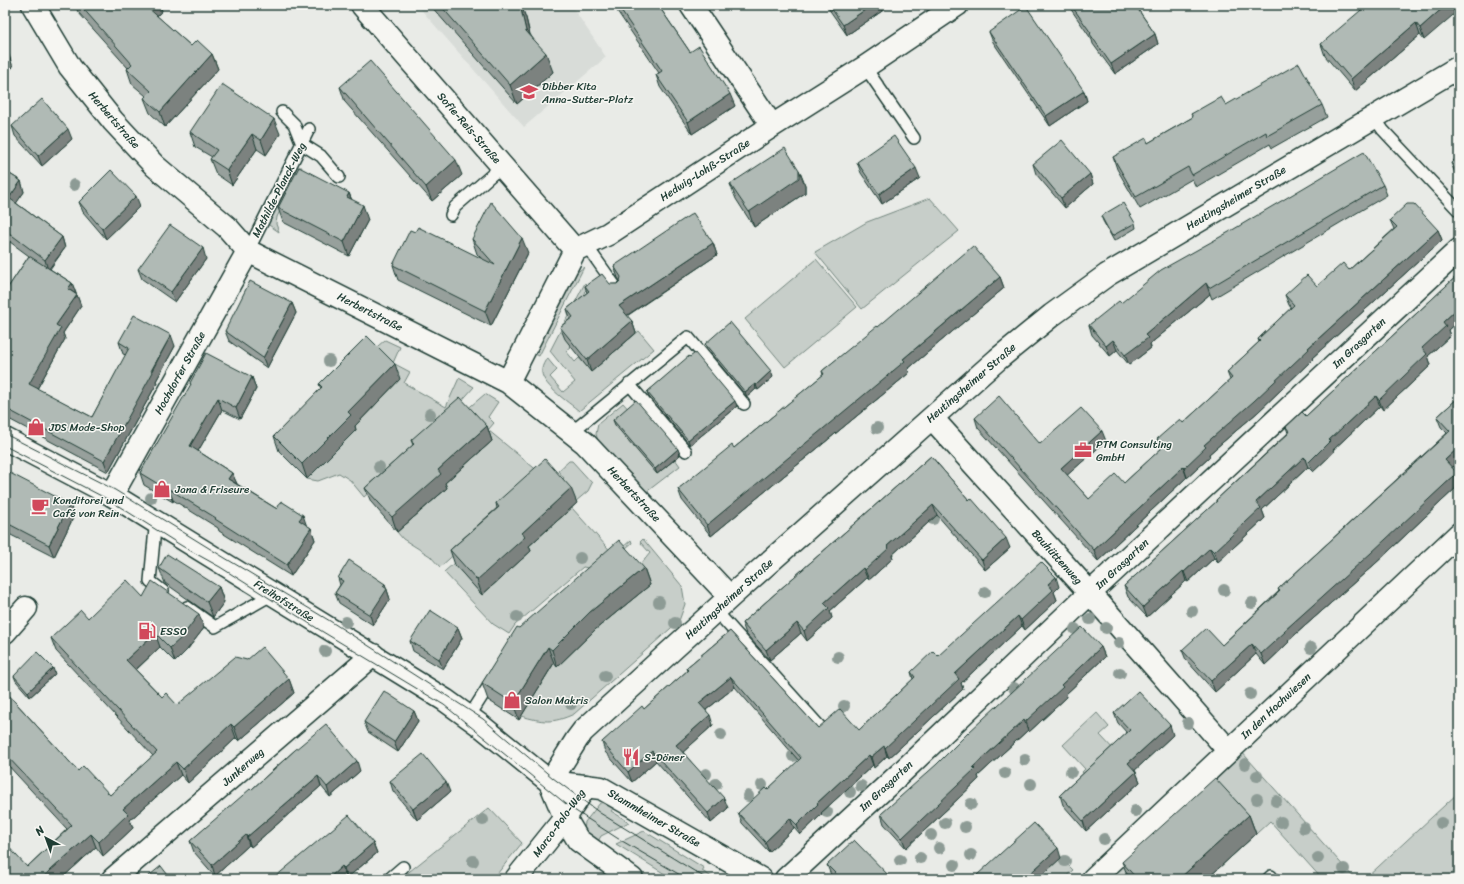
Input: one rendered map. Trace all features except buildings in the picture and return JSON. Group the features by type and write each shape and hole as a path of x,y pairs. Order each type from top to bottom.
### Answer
{"street":[{"name":"Herbertstraße","path":"33,5 70,67 113,121 155,166 227,227 248,250 508,382 585,443 723,604"},
{"name":"Sofie-Reis-Straße","path":"362,5 502,166 581,248"},
{"path":"691,5 772,126"},
{"name":"Hedwig-Lohß-Straße","path":"581,248 608,234 772,126 865,67 957,5"},
{"name":"Heutingsheimer Straße","path":"550,782 583,732 723,604 1006,351 1107,274 1459,67"},
{"path":"508,382 581,248"},
{"name":"Hochdorfer Straße","path":"112,495 248,250"},
{"name":"Im Grasgarten","path":"786,879 898,776 1090,593 1459,250"},
{"name":"Bauhüttenweg","path":"932,418 1090,593 1229,751"},
{"name":"Freihofstraße","path":"5,439 112,495 445,700 504,744 550,782"},
{"name":"In den Hochwiesen","path":"1093,879 1459,534"},
{"path":"5,632 26,608"},
{"name":"Junkerweg","path":"113,879 373,655"},
{"path":"550,782 565,818 578,840 632,879"},
{"name":"Stammheimer Straße","path":"550,782 601,788 761,879"},
{"name":"Marco-Polo-Weg","path":"516,879 565,818 586,786"}],"lane":[{"path":"865,67 914,138"},
{"path":"282,112 294,124 302,144 321,156 339,177"},
{"path":"1374,117 1383,130 1459,210"},
{"name":"Mathilde-Planck-Weg","path":"248,250 309,129"},
{"path":"451,215 455,207 502,166"},
{"path":"581,248 618,290"},
{"path":"572,432 688,337 744,404"},
{"path":"629,384 686,451"},
{"path":"154,521 155,529 150,581 215,627 274,594"},
{"path":"723,604 822,729"},
{"path":"469,717 499,669"},
{"path":"389,879 403,867"},
{"path":"1268,879 1271,876 1273,879"}],"shaded area":[{"name":"Dibber Kita Anna-Sutter-Platz","path":"417,5 571,5 606,57 524,127"},
{"path":"295,167 302,167 277,217 276,224 279,232 266,223"},
{"path":"930,198 959,231 862,309 815,252 867,222"},
{"path":"816,259 857,307 785,367 745,319"},
{"path":"584,267 539,356 533,353 571,277"},
{"path":"585,283 589,287 584,292 593,303 571,347 566,351 575,362 579,358 591,371 639,331 654,349 579,411 550,387 542,375 542,369 547,358 557,370 550,377 563,392 575,382 550,351"},
{"path":"385,340 400,347 393,363 410,372 404,383 446,407 459,378 474,387 421,444 364,497 350,480 339,473 318,481 307,479 356,430 353,427 400,379 372,351"},
{"path":"485,394 498,402 488,417 494,423 488,430 539,472 476,535 440,567 430,556 403,539 397,532 446,489 443,485 465,411"},
{"path":"623,403 631,412 657,474 675,459 680,466 645,493 598,441 596,434 598,424"},
{"path":"569,461 572,461 592,483 588,491 575,502 559,483 564,478 558,471"},
{"path":"572,508 614,555 631,540 632,543 599,570 583,567 515,625 509,634 493,624 444,572 453,564 455,565 482,595 527,547"},
{"path":"643,539 682,586 685,604 679,621 574,714 553,721 535,720 521,716 554,663 558,666 650,553 640,542"},
{"path":"1097,713 1109,727 1100,735 1115,751 1090,781 1082,772 1085,769 1063,745"},
{"path":"1240,750 1355,879 1322,879 1270,821 1256,834 1133,869 1122,879 1101,879"},
{"path":"1459,792 1459,867 1446,879 1365,879"},
{"path":"608,801 616,805 611,811 629,822 601,836 596,845 584,831 585,822 600,803"},
{"path":"489,808 522,843 493,879 400,879"},
{"path":"644,831 704,868 702,871 715,879 673,879 616,844"},
{"path":"1061,858 1073,870 1063,879 1038,879"}],"tram line":[{"path":"5,434 115,490 330,621 483,719 553,778 600,813 707,879"},
{"path":"5,446 109,500 444,705 571,808 617,838 687,879"}],"place":[{"name":"Dibber Kita Anna-Sutter-Platz","path":"529,92"},
{"name":"JDS Mode-Shop","path":"36,427"},
{"name":"PTM Consulting GmbH","path":"1083,450"},
{"name":"Jana & Friseure","path":"162,489"},
{"name":"Konditorei und Café von Rein","path":"40,506"},
{"name":"ESSO","path":"147,631"},
{"name":"Salon Makris","path":"512,700"},
{"name":"S-Döner","path":"631,757"}]}
